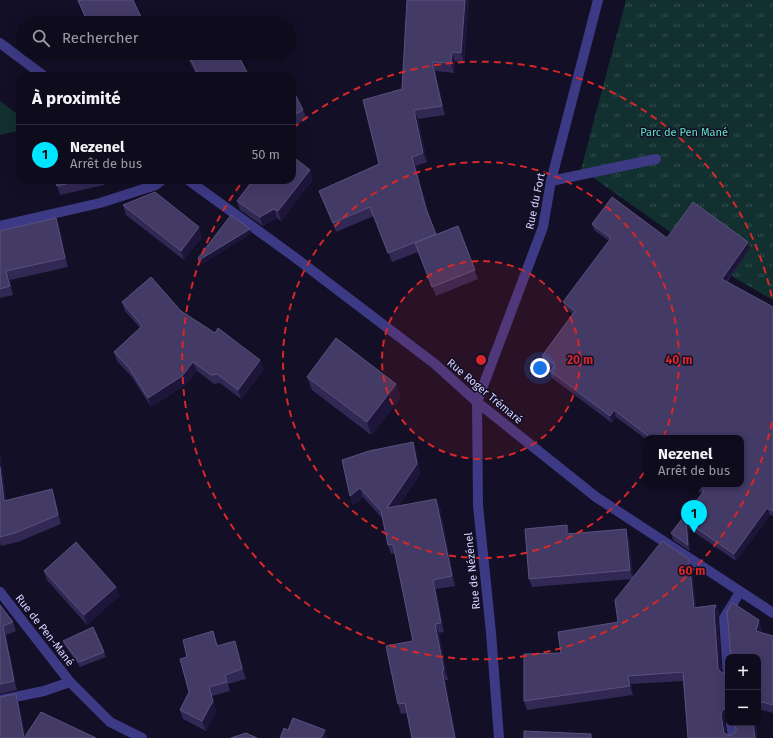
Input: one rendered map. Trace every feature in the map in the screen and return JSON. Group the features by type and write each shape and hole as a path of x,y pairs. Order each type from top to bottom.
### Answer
{"street":[{"name":"Rue du Fort","path":"477,402 543,227 551,181 598,0"},
{"path":"0,43 16,55"},
{"path":"23,60 39,72"},
{"path":"551,181 656,158"},
{"path":"0,226 100,203 157,184"},
{"name":"Rue Roger Trémaré","path":"194,184 293,256 429,359 477,402 596,497 773,613"},
{"name":"Rue de Nézénel","path":"477,402 478,506 499,738"},
{"name":"Rue de Pen-Mané","path":"0,592 70,682 110,722 142,738"},
{"path":"726,654 724,618 740,592"},
{"path":"0,700 44,691 70,682"},
{"path":"731,726 732,738"}],"green space":[{"name":"Parc de Pen Mané","path":"626,0 773,0 773,300 738,280 581,169"},
{"path":"0,101 16,113 16,131 0,135"}],"building":[{"path":"78,0 133,0 141,16 85,16"},
{"path":"407,0 465,0 461,53 452,52 451,63 432,62 442,106 414,110 423,153 412,157 426,209 436,234 388,253 370,207 333,223 319,191 379,164 363,100 402,89"},
{"path":"191,60 241,60 247,72 197,72"},
{"path":"296,96 303,110 296,114"},
{"path":"296,159 310,170 278,211 274,209 260,217 237,201 250,184 296,184"},
{"path":"155,192 199,227 181,251 123,205"},
{"path":"612,197 667,238 693,202 748,242 722,279 773,307 773,511 767,508 734,554 686,521 688,545 671,533 704,491 699,487 744,487 744,435 647,435 614,410 610,416 550,371 555,365 542,356 575,311 563,302 611,238 592,224"},
{"path":"231,215 250,229 199,260 198,258"},
{"path":"56,218 65,258 6,271 10,286 0,289 0,231"},
{"path":"458,226 475,270 432,287 415,243"},
{"path":"151,277 181,311 215,333 218,328 260,360 238,390 217,374 211,375 193,362 182,376 148,398 129,368 114,352 142,326 122,302"},
{"path":"336,338 396,384 367,422 307,377"},
{"path":"413,442 417,464 387,508 436,499 452,576 433,580 441,623 435,624 444,670 442,671 455,738 412,738 405,703 398,704 386,646 413,641 393,544 388,545 381,511 360,488 350,496 342,460 369,451"},
{"path":"0,467 4,501 52,489 58,515 15,533 0,537"},
{"path":"567,525 567,534 626,529 630,570 529,579 525,529"},
{"path":"662,541 689,559 694,608 716,605 714,610 718,668 725,674 725,709 722,711 721,715 724,733 731,735 736,732 736,726 753,726 755,738 688,738 683,672 628,676 630,686 524,701 524,654 561,653 558,632 618,622 615,600"},
{"path":"76,542 116,587 84,615 44,571"},
{"path":"733,603 759,620 756,631 773,636 773,705 761,702 761,654 731,654 727,611"},
{"path":"0,605 13,622 3,626 14,681 0,684"},
{"path":"93,627 104,652 79,662 63,641"},
{"path":"213,631 217,646 235,641 242,669 225,675 227,682 209,687 213,701 202,721 180,710 189,692 180,659 187,657 183,640"},
{"path":"16,694 24,738 0,738 0,697"},
{"path":"41,712 96,738 24,738"},
{"path":"293,718 325,730 321,738 280,738 284,728 288,730"},
{"path":"524,731 591,734 591,738 524,738"},
{"path":"246,733 257,738 231,738"}],"place":[{"name":"Nezenel","path":"694,533"}]}
